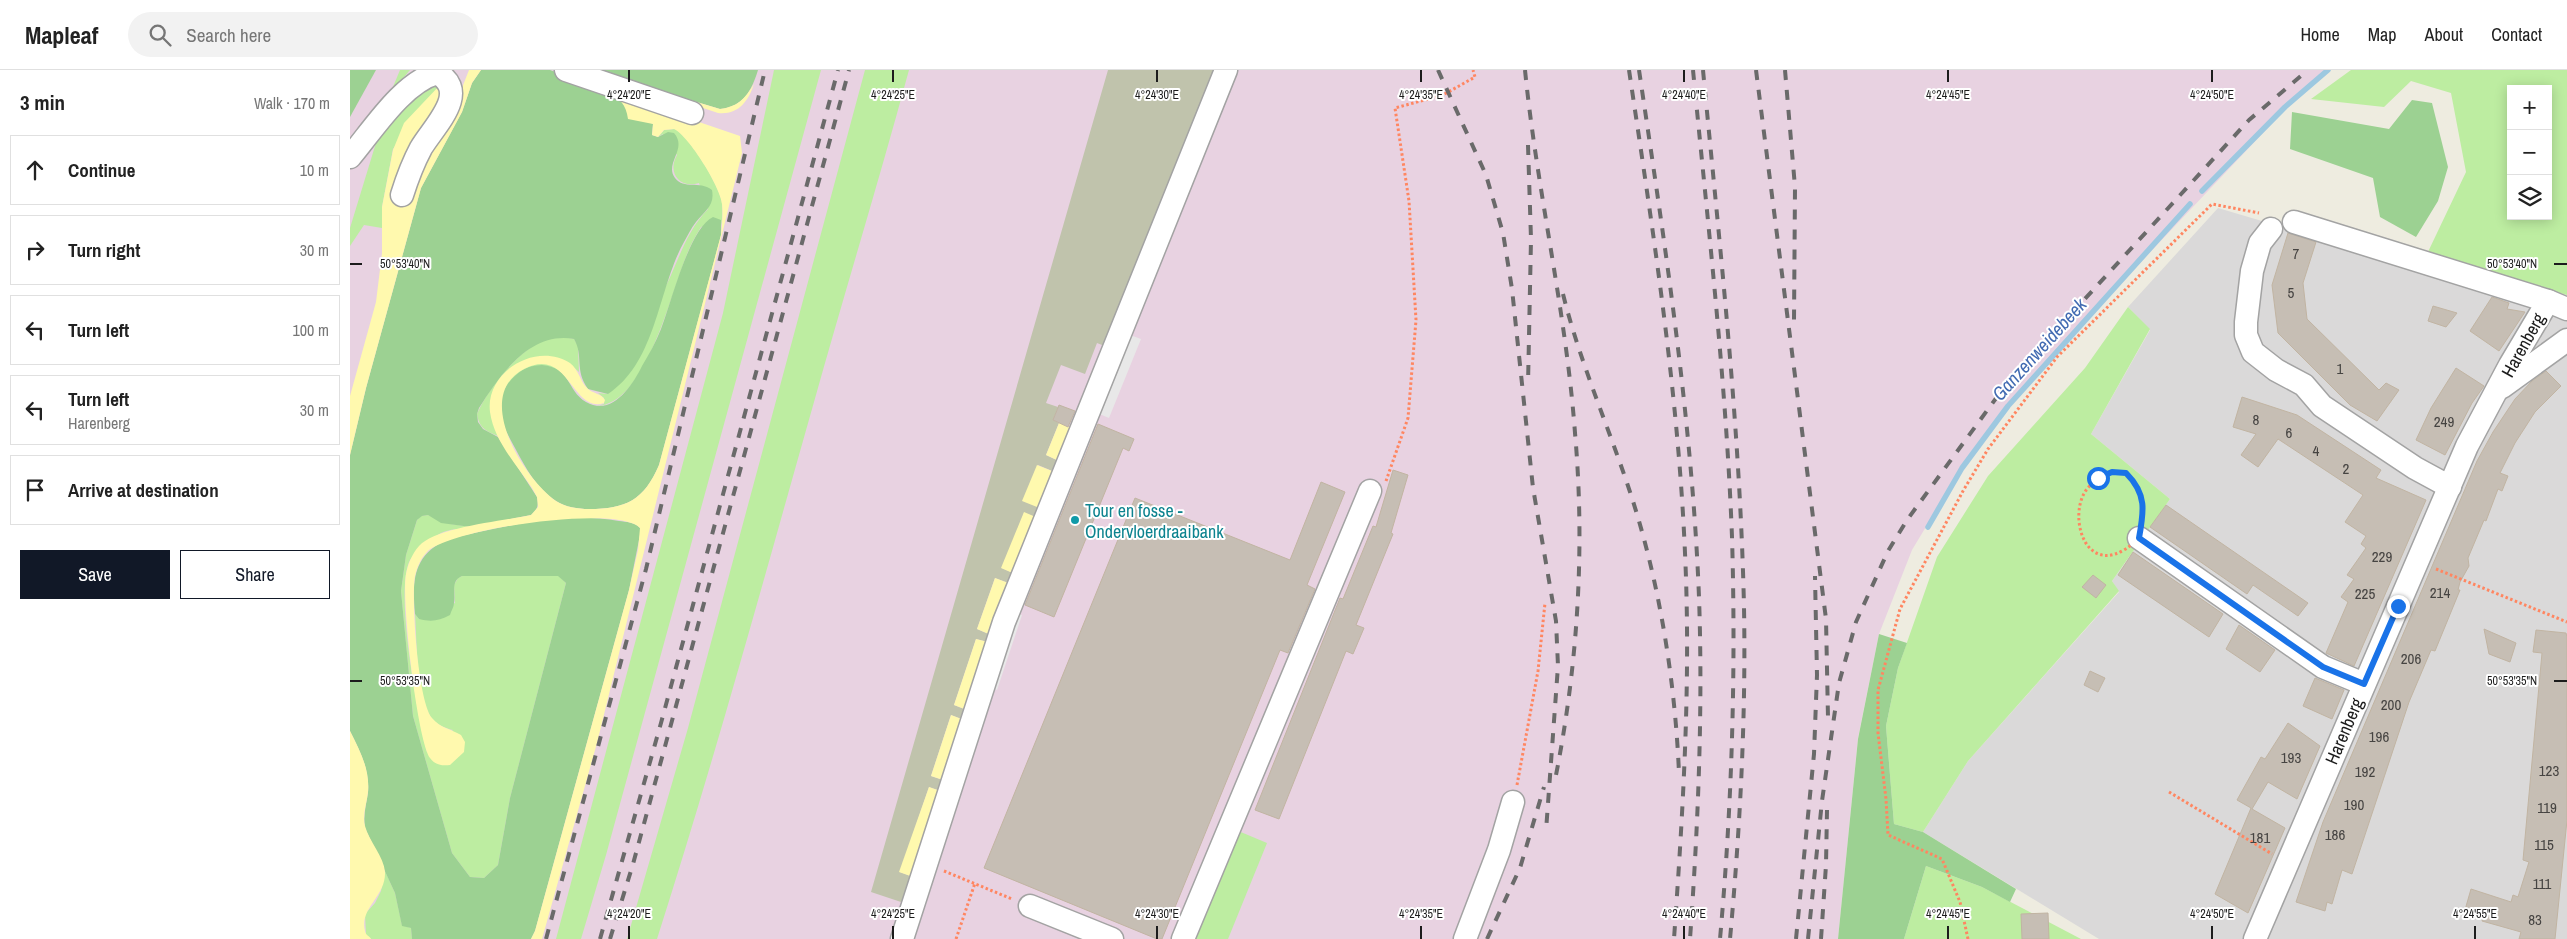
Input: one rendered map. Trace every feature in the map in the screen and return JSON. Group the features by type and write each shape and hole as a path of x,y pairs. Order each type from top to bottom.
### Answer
{"street":[{"path":"566,70 692,113"},
{"path":"902,939 1008,613 1226,70"},
{"path":"350,157 376,124 423,77 440,72 448,79 451,87 451,101 413,163 402,195"},
{"path":"2267,222 2252,271 2246,329 2253,352 2276,370 2304,385 2322,406 2415,468 2450,487"},
{"path":"2294,222 2558,305"},
{"name":"Harenberg","path":"2255,939 2467,446 2499,389 2510,365 2558,305"},
{"name":"Harenberg","path":"2499,389 2567,340"},
{"path":"1183,939 1370,491"},
{"path":"2139,538 2323,667 2364,684"},
{"path":"1465,939 1500,850 1513,802"},
{"path":"1030,906 1112,939"}],"path":[{"path":"1392,464 1410,407 1416,320 1409,200 1395,108 1449,92 1475,78 1473,70"},
{"path":"1968,939 1960,902 1942,859 1888,836 1886,799 1878,733 1878,690 1900,609 1963,490 1988,449 2057,357 2212,204 2267,222"},
{"path":"2112,472 2126,473 2138,484 2143,499 2139,538 2132,546 2105,557 2089,549 2080,529 2079,516 2081,501 2086,490 2098,478 2112,472"},
{"path":"2428,566 2567,622"},
{"path":"1513,802 1538,671 1545,603"},
{"path":"2169,792 2277,857"},
{"path":"927,865 1030,906"},
{"path":"956,939 976,883"}],"shaded area":[{"path":"350,70 2326,70 2312,81 2051,357 1971,452 1912,550 1879,634 1858,738 1838,939 350,939"},
{"path":"1108,70 1216,70 1107,347 1097,343 1085,374 1061,365 1046,403 1058,407 1053,420 1059,423 1046,455 1061,462 1057,473 1038,465 1042,509 1038,518 1024,513 1002,568 1015,574 1011,584 995,578 977,629 991,635 988,642 976,639 954,705 967,710 964,720 951,715 931,776 946,781 943,792 929,787 900,872 916,878 907,904 871,892"},
{"path":"2218,208 2567,311 2567,939 2099,939 1923,832 1968,761 2119,592 2112,581 2170,499 2091,434 2150,330 2128,307"},
{"path":"1130,335 1141,339 1109,418 1097,413"},
{"path":"1016,613 1022,615 997,690 991,688"}],"green space":[{"path":"350,70 376,70 350,117"},
{"path":"400,70 410,70 390,94"},
{"path":"481,70 550,70 608,91 621,100 627,110 653,124 652,135 658,137 668,132 674,133 679,145 672,167 675,178 683,184 707,187 712,190 713,195 711,204 694,224 675,260 647,344 637,363 624,380 608,394 588,389 581,375 577,345 574,339 558,338 530,349 518,358 497,382 479,408 477,414 478,422 483,429 498,437 537,497 538,505 535,511 531,515 471,527 441,523 428,515 422,516 417,520 406,555 401,591 413,716 452,853 470,877 484,878 498,865 510,798 566,583 558,576 462,576 458,578 455,584 454,604 450,615 439,620 419,619 415,614 414,590 417,570 421,561 436,545 448,539 554,519 597,518 633,523 640,528 640,535 629,590 535,931 531,939 412,939 411,928 402,926 395,893 365,828 368,793 366,769 361,753 350,731 350,455 366,388 421,188 462,112 472,83"},
{"path":"590,70 758,70 753,84 741,101 728,108 720,109"},
{"path":"774,70 821,70 606,855 581,939 556,939 723,313"},
{"path":"865,70 909,70 738,671 657,939 627,939 688,728"},
{"path":"2351,70 2567,70 2567,295 2427,254 2466,172 2451,93 2411,81 2384,107 2311,99"},
{"path":"425,82 439,86 393,149 382,207 382,228 364,225 350,246 350,228 379,133"},
{"path":"2412,100 2432,103 2448,167 2438,201 2416,237 2380,217 2373,178 2290,149 2292,112 2389,129"},
{"path":"675,129 696,151 716,185 722,202 722,226 721,220 701,227 690,247 656,340 644,365 631,386 615,400 604,404 604,398 598,393 608,394 657,305 691,232 708,209 699,183 686,184 677,178 673,167 677,155 663,134 658,137 664,130"},
{"path":"713,217 721,220 721,235 659,465 653,477 647,487 632,500 613,507 580,509 560,503 549,496 532,477 506,431 500,414 500,402 505,388 510,380 521,371 531,366 542,365 559,370 580,397 595,406 604,406 620,397 633,382 657,339 682,268 696,236 704,224"},
{"path":"2128,307 2150,329 2091,434 2170,499 2112,581 2119,591 1968,761 1923,832 1894,824 1886,726 1898,668 1937,557 1988,476 2085,368"},
{"path":"564,337 574,339 578,346 579,372 570,364 490,410 498,436 484,428 479,423 477,414 496,382 505,371 535,345 547,339"},
{"path":"428,515 451,524 471,527 444,532 434,538 410,560 406,576 406,625 409,654 427,752 453,730 443,727 434,721 425,705 418,666 415,614 419,619 455,603 454,585 458,578 462,576 559,576 566,583 510,798 498,865 484,878 470,877 452,853 413,716 401,591 406,555 417,520 421,516"},
{"path":"1879,634 1907,643 1898,668 1886,726 1894,824 1923,832 2016,889 2010,902 1982,887 1926,866 1904,939 1838,939 1858,739"},
{"path":"1236,830 1267,843 1228,939 1190,939"},
{"path":"1926,866 1982,887 2081,939 1904,939"},
{"path":"385,871 395,893 402,925 411,928 412,939 371,939 366,935 365,914 375,903 381,891"}],"sand":[{"path":"469,70 481,70 472,83 462,112 421,188 366,388 350,455 350,396 376,302 382,253 382,207 393,150 404,123 439,86 458,98"},
{"path":"590,70 720,109 736,104 754,84 749,96 741,106 731,112 718,113"},
{"path":"608,91 740,136 742,153 597,743 542,939 531,939 535,931 629,590 638,550 640,528 625,521 601,518 534,522 466,535 442,543 425,554 417,569 414,588 419,672 427,708 432,718 442,726 461,735 465,742 464,752 450,765 439,764 430,758 420,725 408,638 406,574 414,552 428,539 455,529 531,515 538,507 537,497 532,488 501,443 492,423 490,412 491,398 496,384 504,373 515,364 528,358 542,356 557,357 570,363 587,388 605,400 604,403 593,404 584,399 561,372 551,366 539,364 524,369 509,382 503,398 503,417 508,437 530,475 556,501 567,506 585,509 602,509 623,504 632,500 647,487 659,465 721,235 722,204 710,175 688,141 674,129 664,130 658,137 652,135 653,124 628,119 622,102"},
{"path":"1059,423 1075,429 1061,462 1046,455"},
{"path":"1037,465 1057,473 1042,509 1022,501"},
{"path":"1024,512 1038,518 1015,574 1001,568"},
{"path":"995,578 1011,584 991,635 977,629"},
{"path":"976,639 988,642 967,710 954,705"},
{"path":"951,715 964,720 946,781 931,776"},
{"path":"350,731 364,760 367,776 368,792 364,822 385,872 381,889 369,909 364,923 366,933 371,939 350,939"},
{"path":"929,787 943,792 916,878 899,872"}],"building":[{"path":"2288,233 2316,242 2303,283 2307,319 2379,390 2386,383 2399,390 2377,421 2350,405 2278,333 2272,285"},
{"path":"2492,297 2509,303 2507,309 2525,312 2499,351 2470,331"},
{"path":"2433,306 2457,313 2446,327 2428,321"},
{"path":"2456,368 2484,386 2472,403 2445,455 2416,440 2431,408"},
{"path":"2546,371 2561,386 2535,412 2515,443 2500,473 2508,476 2502,491 2498,489 2486,521 2484,520 2468,558 2469,566 2460,582 2458,590 2460,590 2435,651 2431,650 2409,702 2352,874 2342,870 2332,904 2327,902 2325,911 2296,902 2323,822 2477,461 2493,432 2515,399 2532,381"},
{"path":"2242,397 2297,415 2381,470 2376,478 2426,500 2354,666 2326,653 2348,602 2341,597 2354,579 2347,575 2366,548 2361,544 2366,536 2345,522 2363,495 2278,439 2258,467 2241,455 2256,434 2233,427"},
{"path":"1059,405 1075,411 1068,427 1053,420"},
{"name":"Tour en fosse - Ondervloerdraaibank","path":"1098,424 1134,439 1129,451 1123,448 1054,617 1025,605"},
{"path":"1393,470 1408,475 1391,533 1393,534 1356,625 1364,628 1353,654 1346,651 1279,819 1255,810 1340,598 1343,599 1373,526 1376,527"},
{"path":"1321,482 1345,492 1307,585 1315,589 1288,653 1280,650 1162,939 1157,939 984,868 1135,498 1290,560"},
{"path":"2166,505 2308,603 2298,616 2253,585 2247,594 2150,527"},
{"path":"2133,552 2223,614 2209,637 2118,575"},
{"path":"2093,575 2106,585 2096,598 2082,587"},
{"path":"2239,625 2275,650 2260,672 2226,649"},
{"path":"2484,629 2516,643 2510,662 2489,654"},
{"path":"2536,630 2566,633 2567,637 2567,820 2555,939 2519,939 2521,932 2482,921 2484,915 2465,910 2471,889 2511,902 2513,895 2518,897 2529,862 2523,860 2542,653 2533,652"},
{"path":"2090,671 2105,678 2098,692 2084,685"},
{"path":"2315,678 2344,690 2332,719 2303,706"},
{"path":"2288,723 2320,746 2297,799 2268,782 2252,809 2285,828 2248,913 2215,894 2251,808 2237,800 2261,757 2265,759"},
{"path":"2048,913 2049,939 2022,939 2021,914"}],"waterway":[{"name":"Ganzenweidebeek","path":"2202,191 2285,107 2328,70"},
{"name":"Ganzenweidebeek","path":"1928,527 1962,468 2008,406 2190,204"}],"railway":[{"path":"546,939 646,569 765,70"},
{"path":"600,939 661,723 838,70"},
{"path":"610,939 633,864 849,70"},
{"path":"1438,70 1486,175 1503,233 1512,289 1533,488 1556,621 1558,666 1546,831"},
{"path":"1525,70 1530,115 1571,387 1578,476 1578,605 1570,690 1556,775"},
{"path":"1629,70 1671,371 1682,492 1687,601 1687,698 1674,939"},
{"path":"1639,70 1684,399 1699,597 1700,726 1690,939"},
{"path":"1693,70 1721,362 1732,537 1734,638 1732,738 1728,838 1720,939"},
{"path":"1703,70 1734,405 1742,540 1744,690 1737,856 1730,939"},
{"path":"1756,70 1826,619 1828,718"},
{"path":"1785,70 1795,187 1794,321"},
{"path":"1808,939 1822,801 1839,683 1856,622 1888,551 1907,520 2005,386 2249,120 2308,70"},
{"path":"1528,145 1531,239 1528,385"},
{"path":"1563,294 1578,345 1632,498 1651,565 1670,669 1679,773"},
{"path":"1796,939 1814,754 1817,675 1815,576"},
{"path":"1487,939 1520,868 1544,787"},
{"path":"1821,939 1826,865 1827,810"}],"place":[{"name":"Tour en fosse - Ondervloerdraaibank","path":"1075,520"}],"route":[{"path":"2098,478 2112,472 2126,473 2138,484 2143,499 2139,538 2323,667 2364,684 2398,606"}]}
